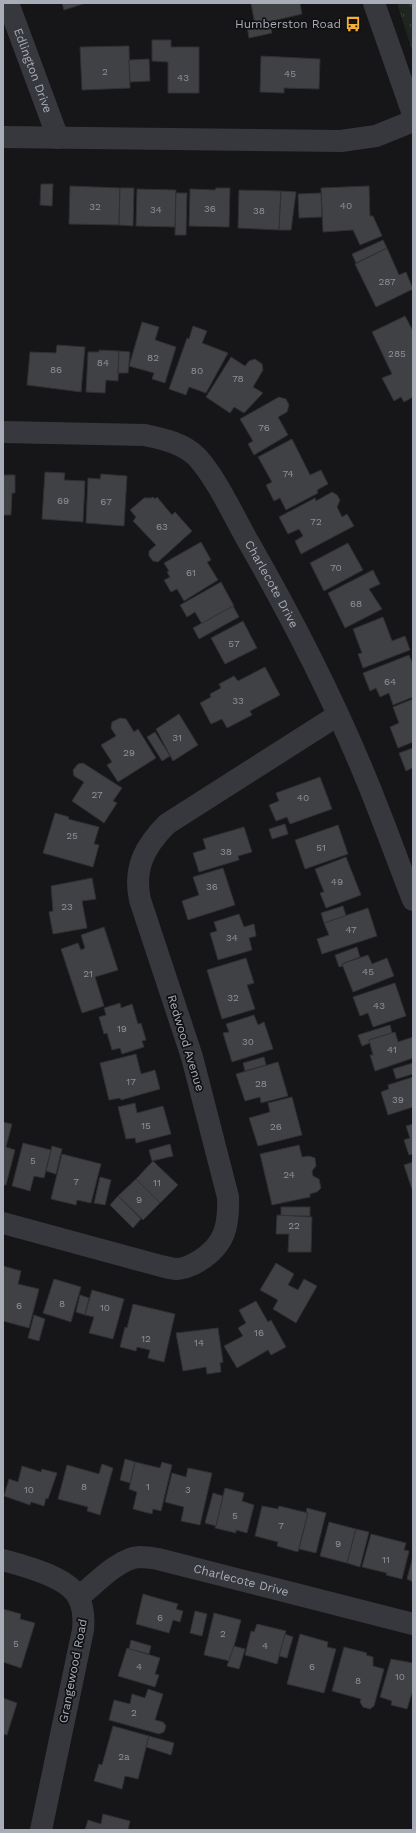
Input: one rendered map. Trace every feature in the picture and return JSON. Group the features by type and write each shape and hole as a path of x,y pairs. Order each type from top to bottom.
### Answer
{"street":[{"name":"Edlington Drive","path":"8,3 58,138"},
{"path":"374,3 413,114"},
{"path":"3,137 341,142 376,136 413,121"},
{"name":"Charlecote Drive","path":"3,432 145,435 164,439 181,446 196,457 210,475 277,592 338,715 365,776 413,900"},
{"name":"Redwood Avenue","path":"3,1223 177,1269 194,1264 216,1249 224,1235 228,1216 228,1198 192,1057 140,900 137,876 141,860 149,846 168,824 338,715"},
{"name":"Charlecote Drive","path":"79,1597 116,1567 125,1561 138,1557 166,1561 413,1624"},
{"path":"3,1560 50,1575 67,1586 79,1597"},
{"name":"Grangewood Road","path":"41,1830 83,1630 84,1614 79,1597"}],"green space":[{"path":"397,3 413,3 413,53"}],"building":[{"path":"62,3 86,3 64,10"},
{"path":"251,3 300,3 302,14 255,25"},
{"path":"269,22 272,33 249,38 247,26"},
{"path":"152,40 171,40 171,47 199,47 199,93 168,93 168,62 152,61"},
{"path":"129,46 130,88 82,90 80,47"},
{"path":"261,56 320,59 319,89 284,88 284,93 260,92"},
{"path":"149,59 150,81 130,82 129,60"},
{"path":"41,184 53,184 52,206 40,205"},
{"path":"70,186 120,188 119,225 69,224"},
{"path":"369,186 370,216 373,216 382,236 360,245 353,230 323,232 321,188"},
{"path":"120,188 134,188 133,226 119,225"},
{"path":"216,188 230,188 229,227 189,226 190,189 215,190"},
{"path":"137,189 176,190 175,227 136,226"},
{"path":"239,190 281,191 279,230 238,228"},
{"path":"281,191 296,192 291,230 279,230"},
{"path":"176,193 187,193 186,235 175,235"},
{"path":"321,193 322,217 299,218 298,194"},
{"path":"383,240 387,248 356,263 352,254"},
{"path":"387,248 399,275 406,272 413,289 376,307 355,264"},
{"path":"405,316 413,331 413,397 404,402 401,397 394,401 382,378 392,374 372,332"},
{"path":"142,322 159,327 155,340 176,347 165,383 152,379 154,373 129,366"},
{"path":"193,326 207,331 202,343 228,353 206,393 189,387 186,395 169,389 187,338 189,339"},
{"path":"57,345 85,347 81,392 27,385 30,352 56,353"},
{"path":"99,350 119,351 118,381 106,380 105,393 86,392 88,352 99,352"},
{"path":"119,351 130,352 128,373 118,373"},
{"path":"231,357 245,366 249,361 255,359 262,364 263,370 253,387 263,393 244,413 234,407 230,413 206,397"},
{"path":"279,397 286,399 289,405 287,412 278,417 288,435 254,455 248,444 253,441 240,419"},
{"path":"292,439 310,475 321,470 328,484 317,490 318,493 286,510 280,498 274,501 266,485 272,482 258,457"},
{"path":"45,472 65,473 64,480 85,481 83,522 42,519"},
{"path":"101,474 127,476 124,526 86,523 88,478 100,479"},
{"path":"3,475 15,475 15,493 12,493 11,515 3,515"},
{"path":"332,492 337,495 340,500 337,507 342,517 347,514 354,526 301,554 295,541 303,536 299,529 288,534 279,517 315,498 316,501"},
{"path":"153,497 155,499 157,497 172,515 175,512 192,531 158,562 153,561 149,556 149,551 156,545 133,521 136,517 130,510 144,498"},
{"path":"201,542 211,560 207,562 218,580 184,601 177,589 171,592 164,580 170,577 167,572 169,571 164,563"},
{"path":"348,543 363,570 324,591 310,563"},
{"path":"373,570 380,584 369,589 382,609 345,628 328,593"},
{"path":"221,582 234,606 202,624 195,612 187,617 180,605"},
{"path":"233,606 239,617 199,639 193,628"},
{"path":"383,617 392,641 405,636 410,650 363,668 358,654 362,653 353,629"},
{"path":"243,621 257,648 225,664 211,638"},
{"path":"409,655 413,664 413,697 393,705 389,693 380,697 376,688 370,691 363,673"},
{"path":"265,667 280,695 250,711 252,715 227,728 222,719 211,724 200,703 211,697 210,694 221,688 219,684 234,676 238,681"},
{"path":"413,699 413,742 398,748 390,727 399,723 393,707"},
{"path":"179,714 198,745 173,761 156,729"},
{"path":"120,718 126,719 134,732 138,729 156,758 118,782 107,765 112,762 101,745 116,736 111,728 112,722"},
{"path":"155,732 170,756 162,761 147,737"},
{"path":"413,748 413,770 412,768 406,771 399,753"},
{"path":"83,763 122,788 113,801 117,803 104,823 72,801 84,782 74,776 73,770 78,764"},
{"path":"320,777 332,809 290,824 287,817 276,821 269,805 279,801 276,793"},
{"path":"55,813 69,817 68,819 99,827 94,844 99,845 93,867 43,853"},
{"path":"285,824 288,834 272,839 269,829"},
{"path":"338,825 348,854 305,869 295,840"},
{"path":"244,827 252,852 238,856 239,860 199,872 193,853 206,849 203,839"},
{"path":"346,857 361,895 326,908 320,893 324,892 315,869"},
{"path":"223,868 235,905 188,920 182,901 199,895 193,877"},
{"path":"92,878 96,899 82,901 87,928 53,934 49,912 53,911 51,886"},
{"path":"343,906 346,916 324,923 321,913"},
{"path":"368,908 377,936 322,954 317,939 329,935 324,923"},
{"path":"239,914 244,927 254,924 256,936 249,938 252,950 218,960 210,933 217,931 214,922"},
{"path":"104,927 118,970 95,977 104,1006 82,1013 61,949 78,943 81,950 85,948 81,935"},
{"path":"357,947 360,957 342,964 343,966 339,967 335,955"},
{"path":"368,955 372,964 387,958 394,976 353,992 342,964"},
{"path":"246,958 254,983 247,985 255,1009 222,1019 207,970"},
{"path":"395,983 406,1016 373,1027 368,1013 360,1016 353,997"},
{"path":"120,1003 121,1008 132,1004 138,1024 141,1023 146,1040 142,1041 144,1047 122,1054 120,1048 112,1050 107,1033 104,1034 99,1017 106,1015 104,1008"},
{"path":"254,1015 258,1025 264,1022 273,1049 232,1062 223,1033 229,1032 226,1024"},
{"path":"390,1025 392,1033 369,1040 370,1043 362,1046 358,1035"},
{"path":"395,1032 398,1042 413,1037 413,1058 375,1071 370,1055 373,1055 369,1040"},
{"path":"136,1054 141,1074 155,1070 160,1089 121,1100 120,1098 109,1100 100,1063"},
{"path":"264,1057 266,1065 245,1071 243,1063"},
{"path":"278,1062 288,1096 261,1103 260,1097 245,1101 236,1074"},
{"path":"413,1063 413,1074 396,1079 393,1069"},
{"path":"413,1077 413,1107 388,1115 381,1092 389,1089 388,1085"},
{"path":"292,1097 302,1135 258,1146 249,1118 270,1112 268,1103"},
{"path":"135,1103 137,1113 163,1106 171,1134 136,1143 135,1138 126,1139 118,1107"},
{"path":"3,1122 12,1124 6,1147 15,1150 6,1185 3,1185"},
{"path":"413,1124 413,1154 409,1155 404,1140 410,1138 406,1126"},
{"path":"23,1143 51,1150 44,1178 34,1176 30,1191 12,1186"},
{"path":"170,1144 173,1156 152,1161 149,1150"},
{"path":"299,1145 302,1157 309,1156 315,1158 316,1166 312,1171 313,1176 319,1179 321,1188 317,1192 310,1194 310,1197 272,1205 260,1154"},
{"path":"52,1146 62,1149 56,1174 46,1171"},
{"path":"62,1154 101,1164 91,1203 77,1200 76,1205 51,1199"},
{"path":"153,1161 178,1185 160,1203 136,1179"},
{"path":"413,1162 413,1192 404,1165"},
{"path":"100,1177 111,1180 105,1205 94,1203"},
{"path":"136,1179 160,1203 143,1220 118,1196"},
{"path":"118,1196 141,1219 133,1228 110,1205"},
{"path":"281,1207 310,1207 310,1216 281,1216"},
{"path":"277,1215 312,1217 311,1252 288,1252 289,1234 276,1234"},
{"path":"276,1263 294,1274 288,1285 298,1290 304,1279 317,1286 296,1323 273,1309 278,1300 260,1290"},
{"path":"3,1266 21,1271 18,1284 39,1289 29,1328 3,1321"},
{"path":"54,1279 81,1287 71,1322 43,1313"},
{"path":"92,1290 124,1299 113,1339 89,1333 94,1317 85,1315"},
{"path":"80,1295 89,1298 85,1315 76,1312"},
{"path":"256,1301 268,1322 271,1320 286,1347 271,1355 268,1350 237,1368 224,1346 243,1336 238,1328 246,1323 239,1310"},
{"path":"133,1304 175,1314 164,1362 148,1358 150,1350 137,1347 136,1351 120,1347 125,1327 127,1328"},
{"path":"34,1315 45,1319 39,1341 28,1338"},
{"path":"218,1328 223,1362 220,1363 221,1372 207,1374 206,1367 183,1371 176,1333"},
{"path":"125,1459 135,1462 130,1483 120,1480"},
{"path":"135,1462 160,1468 162,1462 172,1465 161,1511 153,1509 152,1514 133,1509 137,1492 129,1489"},
{"path":"102,1464 113,1468 100,1515 87,1511 88,1507 58,1499 67,1465 99,1474"},
{"path":"22,1466 41,1472 42,1469 57,1473 44,1506 31,1502 30,1505 4,1496 9,1479 18,1482"},
{"path":"188,1468 212,1473 200,1525 181,1521 184,1507 165,1502 172,1473 186,1477"},
{"path":"225,1488 244,1493 242,1501 254,1505 247,1533 236,1530 236,1533 215,1528"},
{"path":"213,1493 223,1496 216,1526 205,1523"},
{"path":"262,1506 278,1509 279,1506 308,1513 298,1552 277,1546 278,1542 255,1536"},
{"path":"307,1508 326,1513 316,1553 299,1549 308,1513 306,1513"},
{"path":"329,1522 356,1529 347,1563 320,1556"},
{"path":"356,1529 369,1532 360,1567 347,1563"},
{"path":"371,1534 406,1543 404,1550 409,1551 402,1579 386,1575 387,1573 362,1567"},
{"path":"413,1556 413,1582 407,1579"},
{"path":"143,1594 178,1604 176,1609 183,1611 180,1622 173,1620 169,1633 136,1624"},
{"path":"3,1609 21,1614 20,1619 35,1623 21,1668 3,1662"},
{"path":"195,1611 207,1614 202,1636 190,1633"},
{"path":"214,1613 241,1620 230,1661 204,1655"},
{"path":"257,1624 286,1631 277,1664 245,1655 251,1631 254,1632"},
{"path":"285,1634 293,1637 287,1658 279,1656"},
{"path":"300,1634 328,1642 327,1647 336,1649 324,1693 287,1684"},
{"path":"131,1640 151,1646 149,1654 129,1649"},
{"path":"234,1646 245,1649 239,1669 227,1666"},
{"path":"344,1647 367,1653 366,1655 373,1657 373,1666 384,1669 374,1706 370,1709 363,1707 360,1702 361,1699 332,1691"},
{"path":"127,1648 160,1658 155,1674 159,1675 155,1687 118,1676"},
{"path":"391,1659 413,1663 413,1689 407,1709 391,1705 392,1701 380,1697"},
{"path":"148,1689 163,1694 155,1720 163,1722 166,1726 164,1732 159,1734 109,1720 114,1700 130,1704 132,1694 145,1698"},
{"path":"3,1698 17,1703 7,1735 4,1734 3,1738"},
{"path":"113,1726 149,1736 138,1779 125,1776 122,1789 94,1781 99,1764 102,1765"},
{"path":"149,1736 174,1743 171,1755 146,1747"},
{"path":"103,1814 130,1821 128,1830 85,1830 88,1820 101,1824"}],"place":[{"name":"Humberston Road","path":"353,24"}]}
